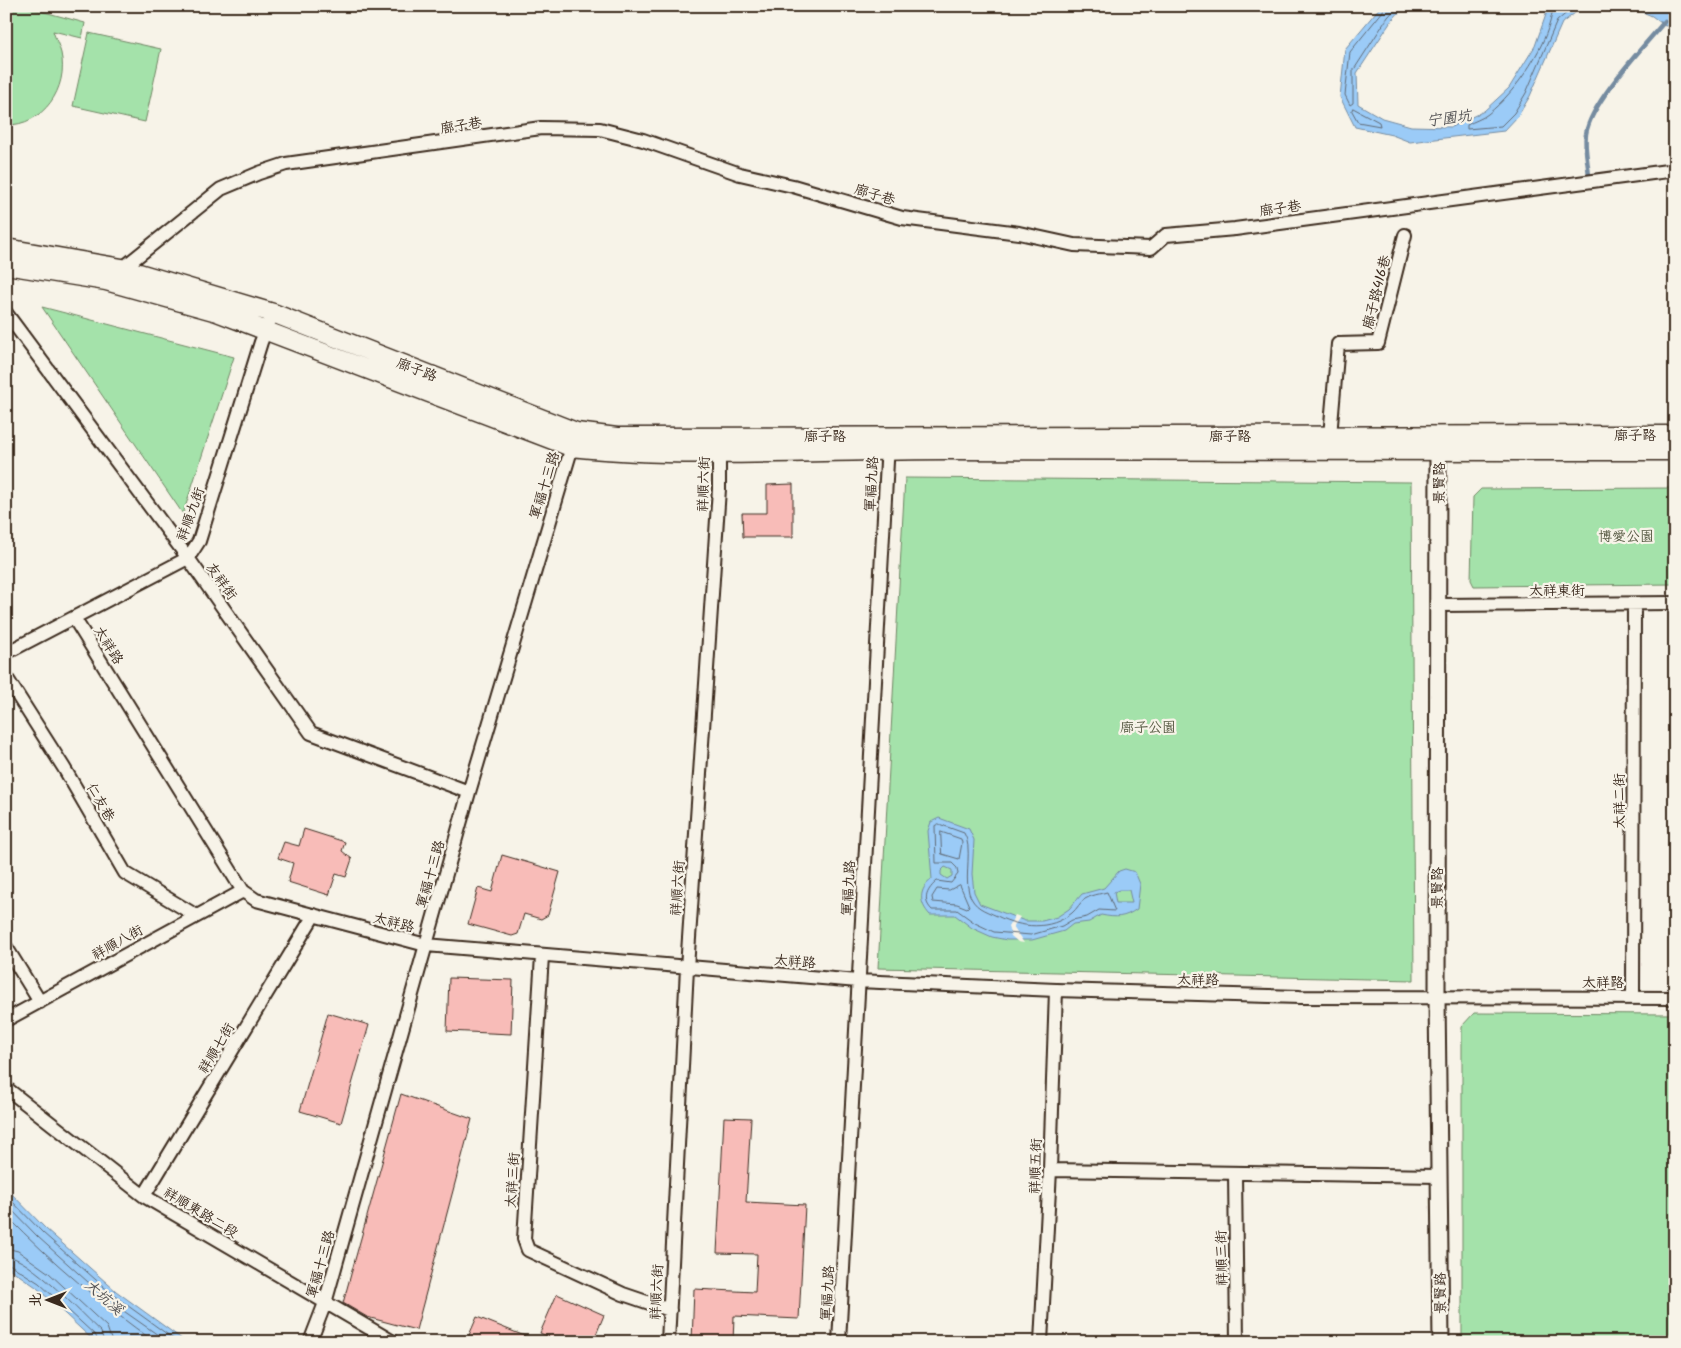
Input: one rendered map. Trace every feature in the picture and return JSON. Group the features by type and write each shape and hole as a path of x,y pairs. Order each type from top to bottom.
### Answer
{"main road":[{"name":"廍子路","path":"6,248 122,268 199,289 270,321 574,440 617,437 719,444 1438,443 1675,435"},
{"name":"廍子路","path":"6,265 106,281 218,312 270,321"},
{"name":"廍子路","path":"888,444 1330,436 1438,443 1675,451"}],"street":[{"name":"廍子巷","path":"106,281 222,190 259,173 286,164 541,128 600,129 643,140 740,174 793,186 902,218 1020,233 1074,245 1151,248 1166,235 1235,230 1675,170"},
{"name":"廍子路416巷","path":"1330,436 1338,344 1378,343 1405,235"},
{"name":"友祥街","path":"6,313 188,558 311,734 469,792"},
{"name":"祥順九街","path":"6,653 188,558 199,541 270,321"},
{"name":"軍福十三路","path":"310,1342 325,1303 469,792 574,440"},
{"name":"景賢路","path":"1438,443 1437,998 1441,1342"},
{"name":"祥順六街","path":"668,1342 686,968 718,500 719,444"},
{"name":"軍福九路","path":"840,1342 888,444"},
{"name":"太祥東街","path":"1439,605 1675,603"},
{"name":"太祥二街","path":"1633,997 1634,604"},
{"name":"太祥路","path":"74,618 243,891 256,900 384,936 426,945 858,981 1056,990 1300,997 1675,998"},
{"name":"仁友巷","path":"6,677 64,768 125,873 195,915"},
{"name":"祥順八街","path":"6,1020 195,915 243,891"},
{"name":"祥順七街","path":"144,1196 314,915"},
{"path":"6,947 40,1002"},
{"name":"太祥三街","path":"542,956 524,1239 528,1250 623,1294 670,1310"},
{"name":"祥順五街","path":"1041,1342 1050,1170 1056,990"},
{"name":"祥順東路二段","path":"6,1088 144,1196 394,1342"},
{"path":"1050,1170 1439,1176"},
{"name":"祥順三街","path":"1235,1173 1237,1342"}],"green space":[{"path":"6,6 22,6 85,23 82,38 53,31 61,53 62,66 61,79 57,91 50,102 42,112 31,119 19,124 6,125"},
{"path":"89,33 161,49 145,122 73,106"},
{"path":"42,307 234,357 183,514"},
{"name":"廍子公園","path":"905,478 1411,482 1414,980 878,968"},
{"name":"博愛公園","path":"1675,488 1675,584 1474,586 1471,580 1473,497 1481,489"},
{"path":"1474,1013 1675,1014 1675,1342 1462,1342 1462,1026"}],"water":[{"path":"1381,6 1405,6 1392,20 1357,73 1358,104 1382,118 1411,126 1451,127 1484,111 1509,88 1535,46 1549,6 1584,6 1562,23 1530,96 1518,116 1504,131 1410,142 1392,135 1355,127 1340,97 1345,49"},
{"path":"1628,6 1675,6 1675,24 1665,26 1652,16"},
{"path":"939,818 969,829 974,840 972,874 974,892 980,904 1025,921 1042,921 1057,917 1069,909 1082,894 1104,888 1119,871 1125,869 1135,872 1140,884 1137,909 1120,916 1101,915 1089,922 1073,924 1064,931 1032,940 1007,940 992,937 972,928 955,915 930,915 922,901 922,892 927,883 932,879 928,831 931,822","holes":["945,867 952,870 952,876 947,879 941,875 941,871","1129,890 1132,903 1116,903 1114,892"]},
{"name":"大坑溪","path":"6,1188 46,1229 116,1291 186,1342 95,1342 36,1287 6,1266"}],"pier":[{"path":"1015,915 1020,917 1013,927 1024,943 1018,942 1011,936 1008,927"}],"building":[{"path":"793,484 793,537 743,537 742,513 767,513 767,485"},
{"path":"304,829 345,842 342,851 352,859 346,877 336,874 329,895 288,882 293,863 278,858 284,842 299,846"},
{"path":"502,855 560,872 548,915 541,919 524,914 518,934 512,936 468,924 478,888 492,892"},
{"path":"449,978 513,980 511,1034 447,1031"},
{"path":"328,1013 369,1025 341,1123 300,1111"},
{"path":"401,1094 472,1119 416,1330 367,1317 343,1303"},
{"path":"724,1117 751,1118 746,1202 805,1205 799,1319 734,1316 733,1342 692,1342 694,1289 755,1292 757,1254 717,1253"},
{"path":"557,1294 604,1315 593,1342 559,1342 540,1333"},
{"path":"477,1317 537,1341 537,1342 466,1342"}],"waterway":[{"path":"1589,176 1586,134 1590,121 1607,91 1665,21"}],"water label":[{"name":"宁園坑","path":"1449,118"}]}
